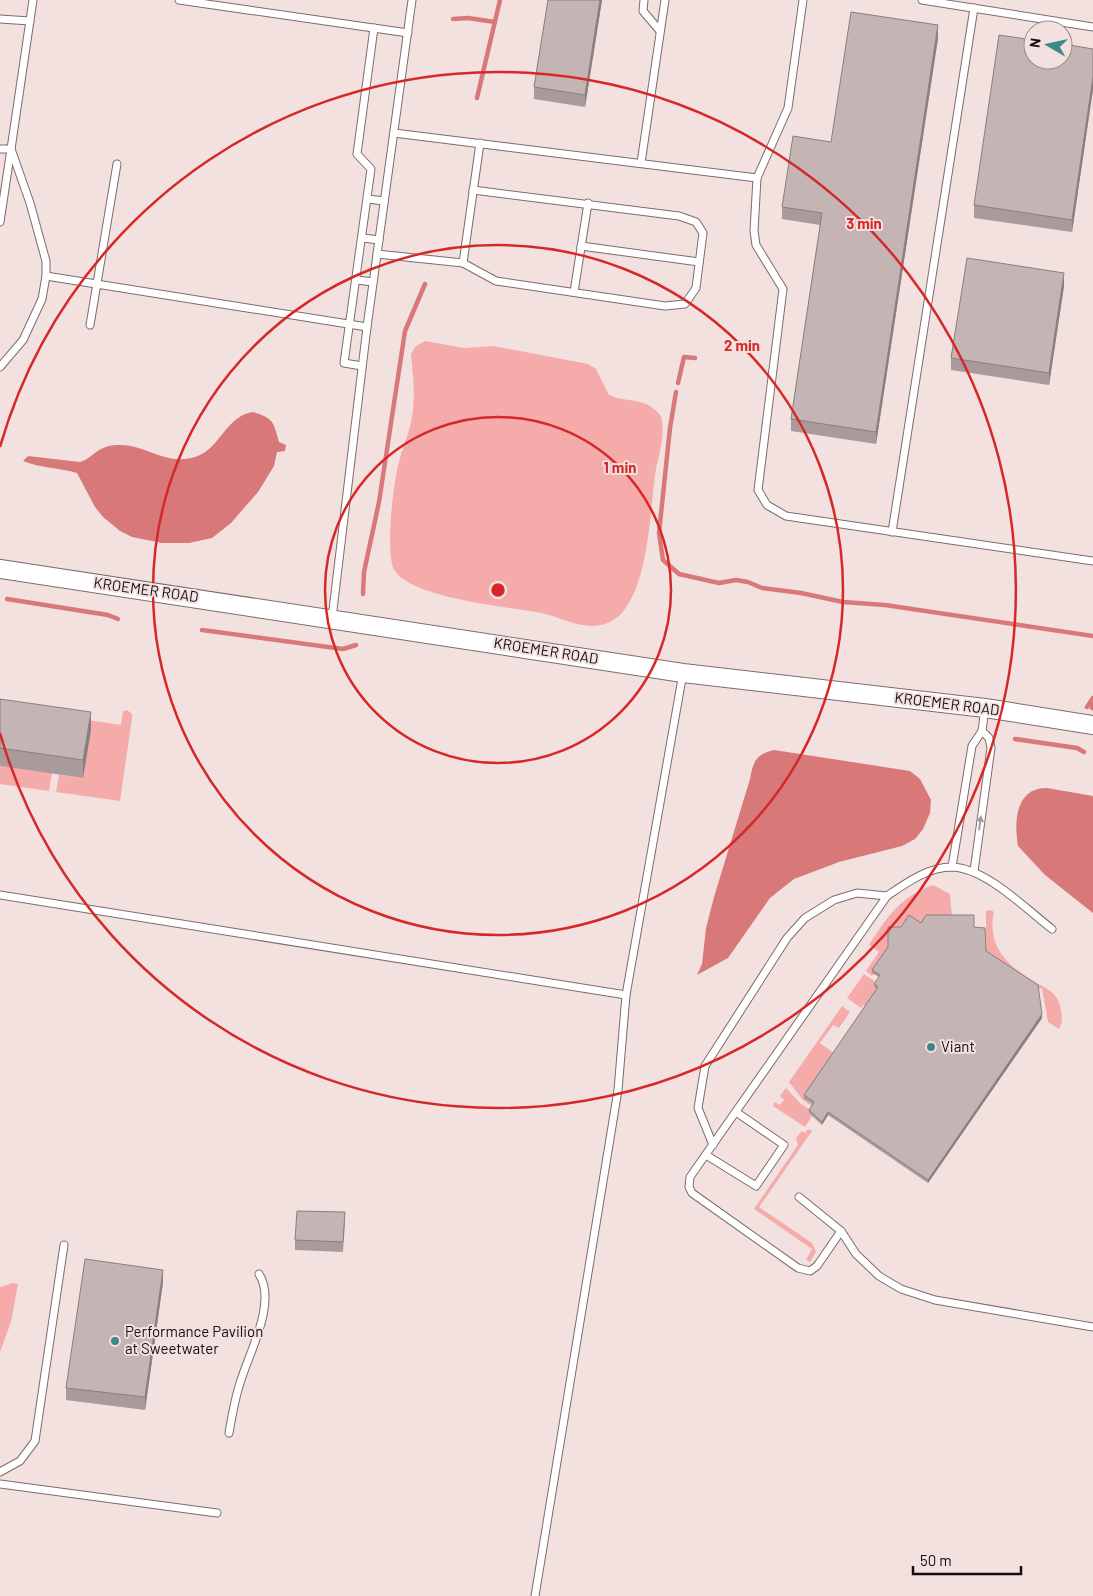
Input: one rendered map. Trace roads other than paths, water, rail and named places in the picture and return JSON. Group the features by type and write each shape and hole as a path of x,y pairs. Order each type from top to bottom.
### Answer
{"street":[{"name":"KROEMER ROAD","path":"0,569 683,672 985,708 1093,725"}],"lane":[{"path":"0,222 33,0"},
{"path":"179,0 408,33"},
{"path":"332,618 372,282 412,0"},
{"path":"644,0 643,11 660,31"},
{"path":"641,163 665,0"},
{"path":"803,0 788,108 757,178 754,231 756,245 783,289 758,490 767,505 786,516 1093,561"},
{"path":"922,0 1093,27"},
{"path":"892,532 974,8"},
{"path":"0,19 30,21"},
{"path":"362,366 344,363 363,238 371,169 357,154 374,28"},
{"path":"394,132 757,178"},
{"path":"463,263 480,143"},
{"path":"0,148 11,149"},
{"path":"0,368 23,340 42,299 46,276 46,261 30,203 11,149"},
{"path":"90,325 117,164"},
{"path":"377,254 463,263 496,281 665,306 685,304 696,288 703,233 696,222 679,216 588,203 473,190"},
{"path":"368,199 384,201"},
{"path":"574,292 588,203"},
{"path":"363,238 379,240"},
{"path":"581,246 699,262"},
{"path":"46,276 367,328"},
{"path":"357,280 372,282"},
{"path":"534,1596 618,1090 626,994 683,672"},
{"path":"952,867 972,746 982,731 985,708"},
{"path":"974,871 991,748 989,738 982,731"},
{"path":"841,1231 817,1266 810,1270 798,1268 692,1193 689,1187 690,1177 887,896 911,879 930,871 952,867 974,871 1000,888 1052,929"},
{"path":"713,1145 698,1108 705,1066 787,938 805,918 834,900 856,893 887,896"},
{"path":"0,895 626,994"},
{"path":"706,1155 756,1186 784,1145 736,1112"},
{"path":"799,1197 841,1231 856,1254 879,1276 900,1289 936,1300 1093,1327"},
{"path":"0,1472 20,1461 35,1441 64,1245"},
{"path":"229,1433 240,1381 264,1311 265,1283 259,1274"},
{"path":"0,1484 217,1514"}],"waterway":[{"path":"477,98 500,0"},
{"path":"453,19 468,18 495,22"},
{"path":"363,594 364,572 379,502 405,331 425,284"},
{"path":"678,383 684,357 695,358"},
{"path":"676,392 670,428 659,533 663,560 679,574 719,583 736,580 748,582 762,588 801,593 843,602 885,605 1093,636"},
{"path":"7,599 108,615 118,619"},
{"path":"202,630 343,649 356,645"},
{"path":"1087,707 1093,698"},
{"path":"1092,708 1093,702"},
{"path":"1015,739 1077,748 1084,752"}],"place":[{"name":"Viant","path":"931,1047"},
{"name":"Performance Pavilion at Sweetwater","path":"115,1341"}]}
